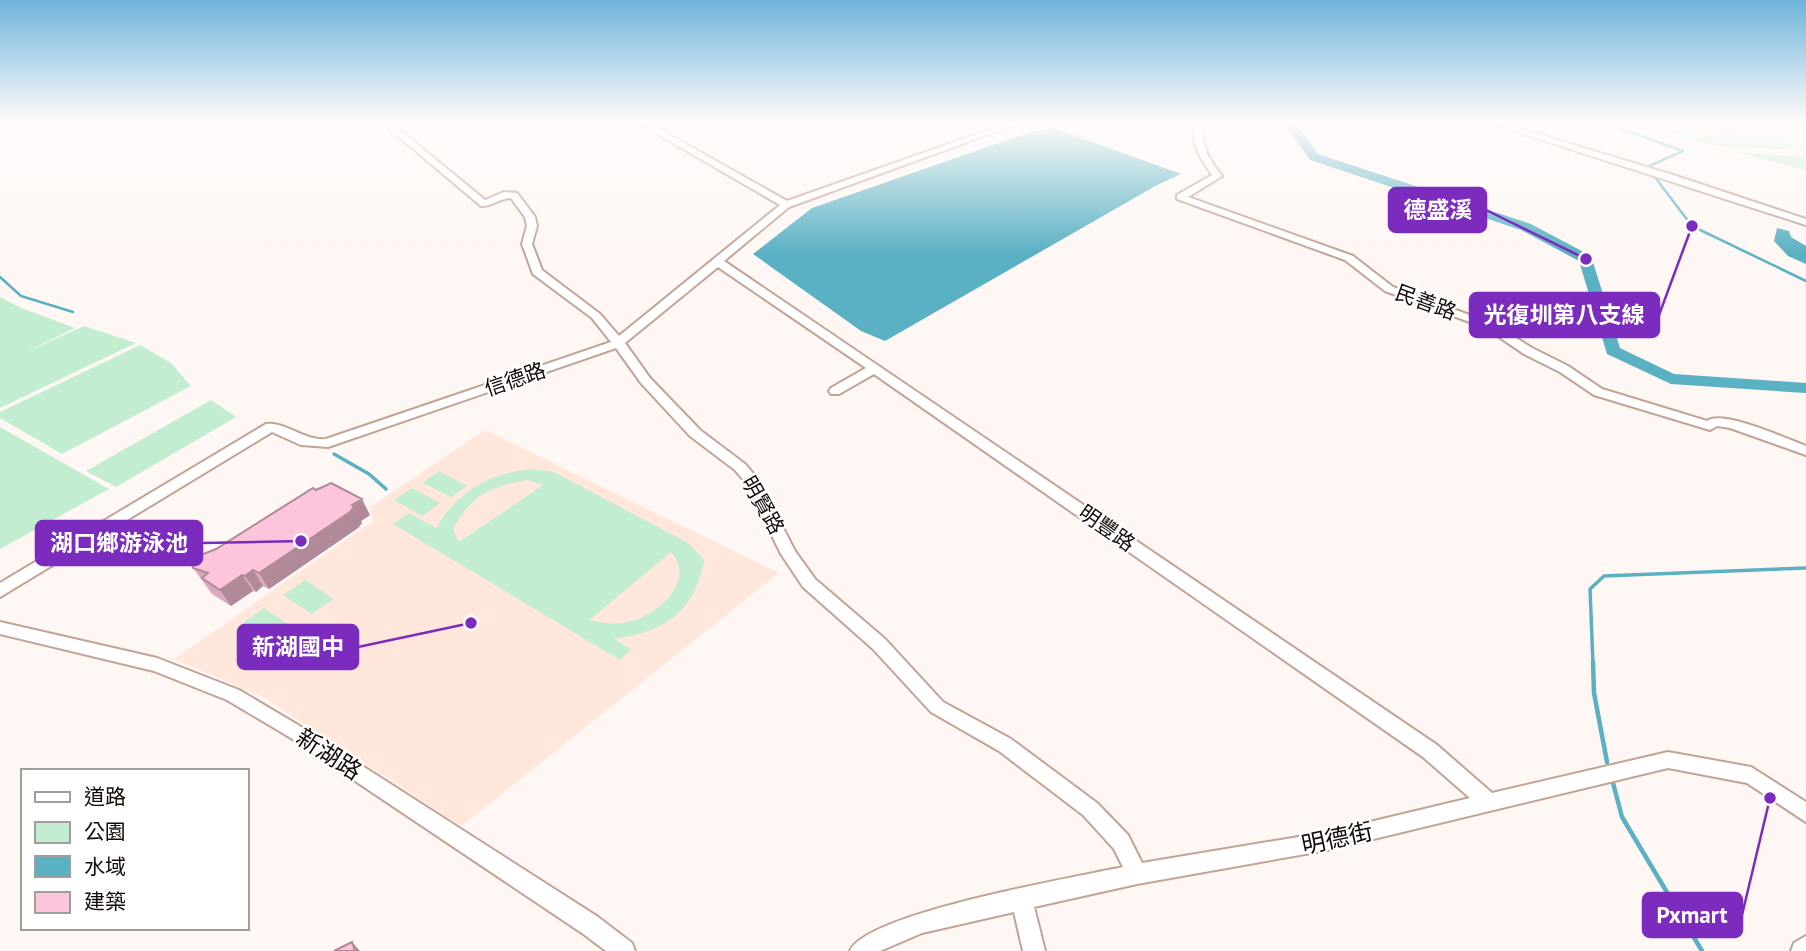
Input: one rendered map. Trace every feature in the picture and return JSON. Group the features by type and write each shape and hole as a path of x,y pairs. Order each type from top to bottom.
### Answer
{"street":[{"name":"明賢路","path":"437,165 484,204 504,195 514,195 530,217 532,226 527,244 537,272 596,316 645,380 695,433 740,467 752,481 789,554 809,583 879,644 937,707 1005,745 1090,809 1121,842 1137,874"},
{"path":"717,165 786,205"},
{"name":"信德路","path":"0,591 271,427 307,442 318,445 328,443 618,344 786,205 897,165"},
{"name":"民善路","path":"1210,165 1217,176 1181,197 1349,258 1389,289 1490,326 1598,392 1710,426 1714,421 1733,425 1806,451"},
{"path":"1627,165 1806,222"},
{"name":"明豐路","path":"718,262 1430,751 1489,803"},
{"path":"835,391 875,368"},
{"name":"新湖路","path":"0,628 157,664 233,695 297,733 590,925 624,951"},
{"name":"明德街","path":"861,951 881,938 922,922 1137,874 1328,841 1668,760 1751,775 1806,813"},
{"path":"1023,901 1034,951"},
{"path":"1802,951 1806,947"}],"shaded area":[{"path":"485,430 779,573 461,826 263,697 174,659 373,521 370,507"}],"green space":[{"path":"1788,165 1806,165 1806,170"},
{"path":"0,297 75,328 21,354 84,326 136,343 0,408"},
{"path":"140,345 171,363 191,386 62,454 0,418 0,412"},
{"path":"211,400 236,417 116,487 86,471"},
{"path":"0,427 109,489 0,549"},
{"path":"532,469 554,472 690,544 704,560 700,578 685,606 662,625 632,636 614,639 631,649 620,660 393,524 409,513 436,528 454,504 476,486 516,471","holes":["527,480 543,485 459,542 453,529 474,501 492,489","671,552 678,563 679,574 670,596 661,605 651,613 628,622 589,620"]},
{"path":"439,471 467,486 451,497 422,483"},
{"path":"412,488 440,503 422,516 394,500"},
{"path":"305,580 334,599 312,614 283,595"},
{"path":"264,608 294,628 269,646 239,626"}],"water":[{"path":"934,165 1157,165 1181,174 1157,185 885,341 861,331 753,254 812,208"},
{"path":"1777,228 1789,231 1791,237 1806,246 1806,264 1788,256 1774,241"}],"building":[{"path":"331,483 362,499 352,505 354,507 350,512 259,573 253,570 220,590 202,578 208,573 193,568 192,564 198,556 216,549 313,488 316,490"},
{"path":"352,942 355,951 334,951"}],"waterway":[{"path":"1339,165 1526,227 1586,259 1613,351 1671,379 1806,388"},
{"path":"1651,172 1692,226 1806,281"},
{"path":"0,277 21,296 73,312"},
{"path":"334,454 369,474 386,489"},
{"path":"1593,664 1590,589 1604,576 1806,568"},
{"path":"1593,662 1594,693 1607,762"},
{"path":"1613,783 1622,817 1702,951"}],"place":[{"name":"光復圳第八支線","path":"1692,226"},
{"name":"德盛溪","path":"1586,259"},
{"name":"湖口鄉游泳池","path":"301,541"},
{"name":"新湖國中","path":"471,623"},
{"name":"Pxmart","path":"1770,798"}]}
